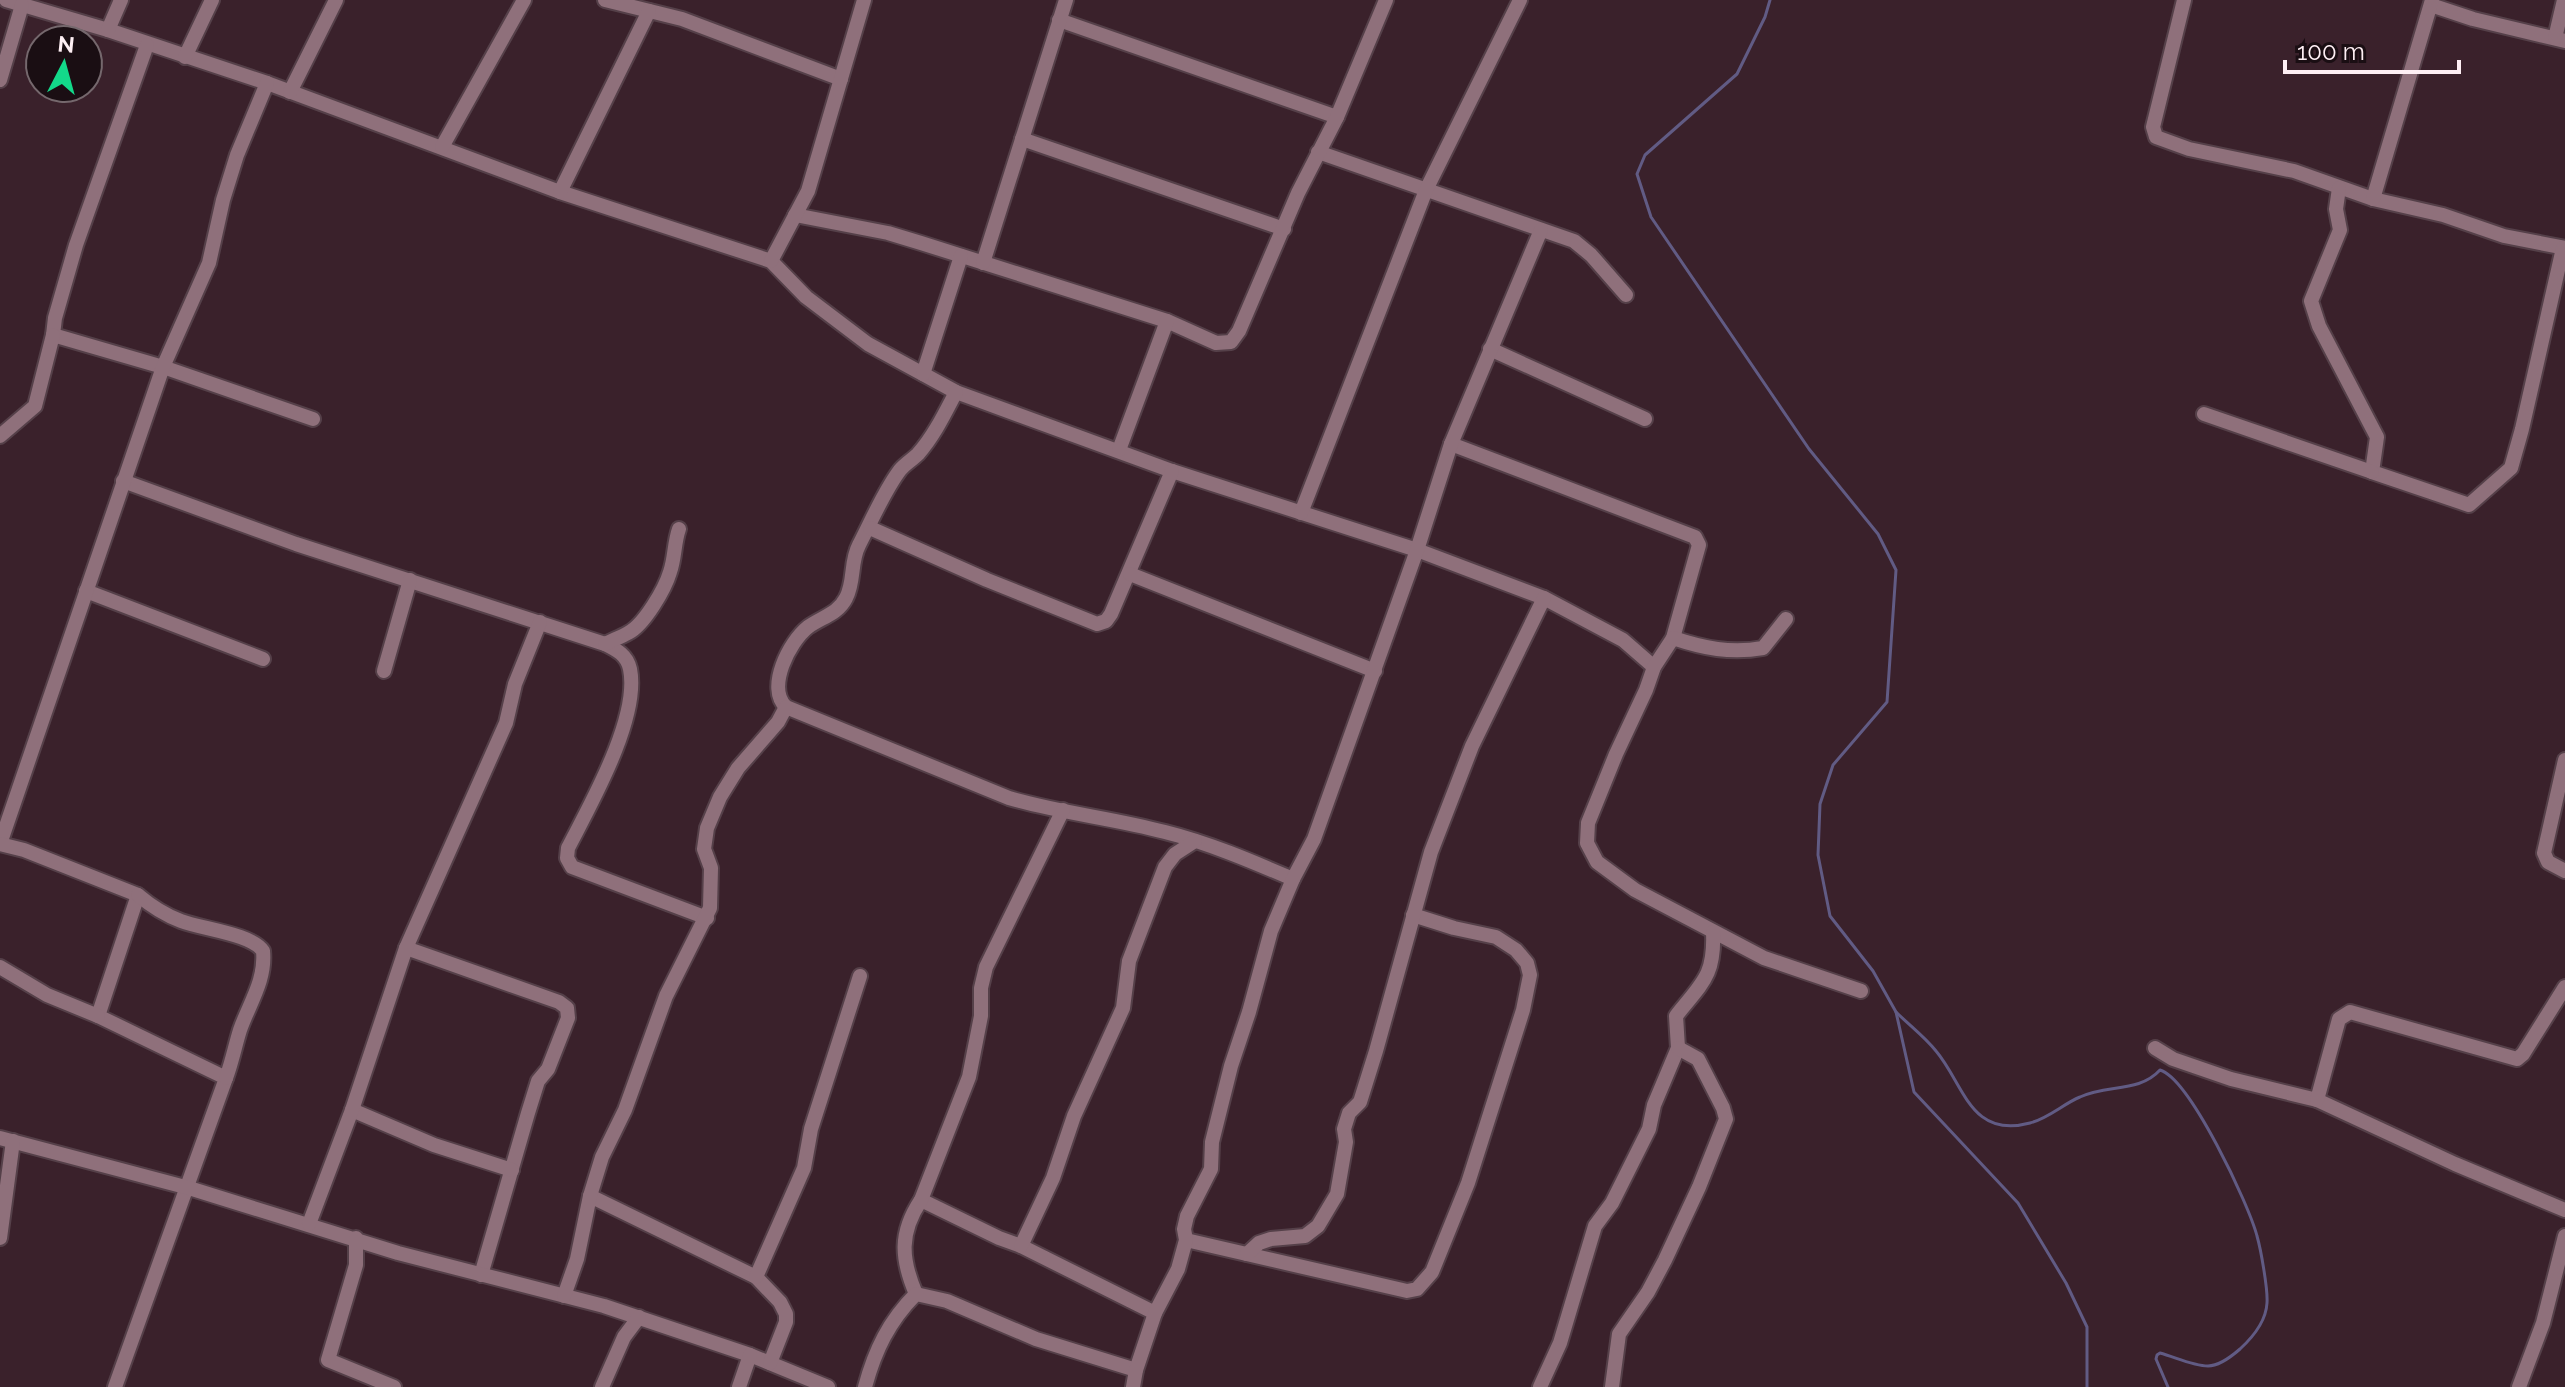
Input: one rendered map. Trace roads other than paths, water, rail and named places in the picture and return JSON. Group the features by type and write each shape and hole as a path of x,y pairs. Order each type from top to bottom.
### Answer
{"street":[{"path":"6,0 267,83 560,192 771,261 806,297 868,344 956,392 1172,471 1417,550 1544,598 1623,640 1654,667"},
{"path":"108,30 121,0"},
{"path":"185,57 212,0"},
{"path":"290,92 336,0"},
{"path":"442,147 524,0"},
{"path":"605,0 682,19 841,79"},
{"path":"771,261 808,191 864,0"},
{"path":"983,263 1066,0"},
{"path":"1301,513 1426,190 1520,0"},
{"path":"2184,0 2153,127 2156,137 2189,149 2294,171 2373,199 2432,212 2504,236 2564,248 2511,468 2469,505 2204,414"},
{"path":"2373,199 2432,2 2473,19 2560,40 2564,0"},
{"path":"795,215 888,233 1167,321 1216,343 1231,342 1239,331 1318,152 1337,117 1381,2"},
{"path":"0,80 22,5"},
{"path":"560,192 649,11"},
{"path":"1059,20 1337,117"},
{"path":"0,436 35,406 76,245 147,45"},
{"path":"115,1387 189,1188 241,1026 255,999 263,951 253,942 177,920 152,907 138,895 24,850 0,844 163,367 209,263 227,185 267,83"},
{"path":"1022,139 1284,229"},
{"path":"1318,152 1574,241 1591,255 1626,295"},
{"path":"2339,188 2336,209 2340,230 2311,301 2319,326 2377,437 2372,472"},
{"path":"1133,1387 1155,1313 1178,1269 1186,1240 1184,1229 1187,1216 1211,1169 1212,1142 1231,1066 1271,931 1314,839 1417,550 1451,444 1541,230"},
{"path":"923,374 961,256"},
{"path":"1119,450 1167,321"},
{"path":"53,335 163,367 313,419"},
{"path":"1490,349 1645,419"},
{"path":"956,392 934,433 917,455 901,468 857,548 845,601 834,613 809,627 786,659 777,687 779,700 786,707 1009,798 1044,808 1130,823 1195,841 1293,879"},
{"path":"1451,444 1695,537 1699,545 1697,560 1673,638 1654,667 1588,823 1587,843 1597,862 1635,890 1764,958 1861,991"},
{"path":"870,528 1097,624 1106,621 1111,614 1172,471"},
{"path":"123,481 296,544 605,644 623,654 630,669 630,696 603,782 568,848 567,858 572,867 707,918"},
{"path":"605,644 640,624 661,593 671,570 679,529"},
{"path":"1130,574 1375,671"},
{"path":"384,671 410,580"},
{"path":"86,591 263,659"},
{"path":"1247,1254 1259,1243 1271,1239 1305,1236 1318,1226 1337,1194 1346,1142 1344,1129 1349,1113 1360,1102 1431,852 1472,746 1544,598"},
{"path":"1673,638 1701,647 1743,652 1763,648 1786,619"},
{"path":"309,1224 352,1110 406,948 506,723 515,684 540,622"},
{"path":"564,1296 577,1259 602,1157 625,1110 666,996 707,918 712,895 711,868 704,849 707,828 720,797 738,768 778,722 786,707"},
{"path":"2565,760 2544,853 2548,862 2565,871"},
{"path":"916,1294 907,1274 903,1253 910,1217 921,1200 969,1077 981,1016 981,988 986,967 1063,810"},
{"path":"1021,1246 1053,1178 1074,1116 1123,1008 1129,961 1165,867 1175,854 1195,841"},
{"path":"98,1016 138,895"},
{"path":"1186,1240 1407,1291 1417,1289 1432,1272 1468,1183 1523,1010 1530,975 1527,963 1516,950 1496,937 1413,915"},
{"path":"1540,1387 1560,1343 1595,1226 1612,1203 1649,1129 1654,1105 1678,1048 1676,1016 1710,973 1714,956 1713,932"},
{"path":"406,948 559,1002 567,1008 568,1018 548,1069 538,1081 481,1275"},
{"path":"0,967 47,995 98,1016 226,1078"},
{"path":"756,1277 804,1168 811,1129 860,976"},
{"path":"2317,1100 2339,1019 2350,1012 2517,1059 2565,987"},
{"path":"1612,1387 1619,1334 1648,1292 1665,1260 1726,1119 1698,1059 1678,1048"},
{"path":"2155,1048 2173,1059 2231,1079 2317,1100 2455,1164 2565,1210"},
{"path":"352,1110 434,1145 512,1170"},
{"path":"0,1238 6,1140 189,1188 398,1253 639,1317 750,1355 828,1387"},
{"path":"590,1196 756,1277 780,1302 786,1314 786,1322 770,1363"},
{"path":"921,1200 1155,1313"},
{"path":"2519,1387 2543,1323 2565,1236"},
{"path":"356,1238 356,1265 328,1360 394,1387"},
{"path":"916,1294 947,1301 1036,1339 1136,1370"},
{"path":"865,1387 875,1352 898,1313 916,1294"},
{"path":"602,1387 624,1337 639,1317"},
{"path":"739,1387 750,1355"}],"waterway":[{"path":"1770,0 1737,74 1645,155 1637,174 1651,217 1809,449 1878,534 1896,570 1887,702 1833,765 1820,804 1818,855 1830,916 1873,971 1896,1012 1914,1092 2018,1203 2066,1283 2087,1327 2087,1387"},
{"path":"1896,1012 1936,1051 1971,1105 1981,1116 1994,1123 2010,1126 2030,1123 2080,1097 2142,1082 2160,1070 2187,1095 2217,1145 2252,1220 2262,1260 2267,1303 2254,1334 2221,1362 2202,1366 2160,1353 2157,1355 2168,1387"}]}
